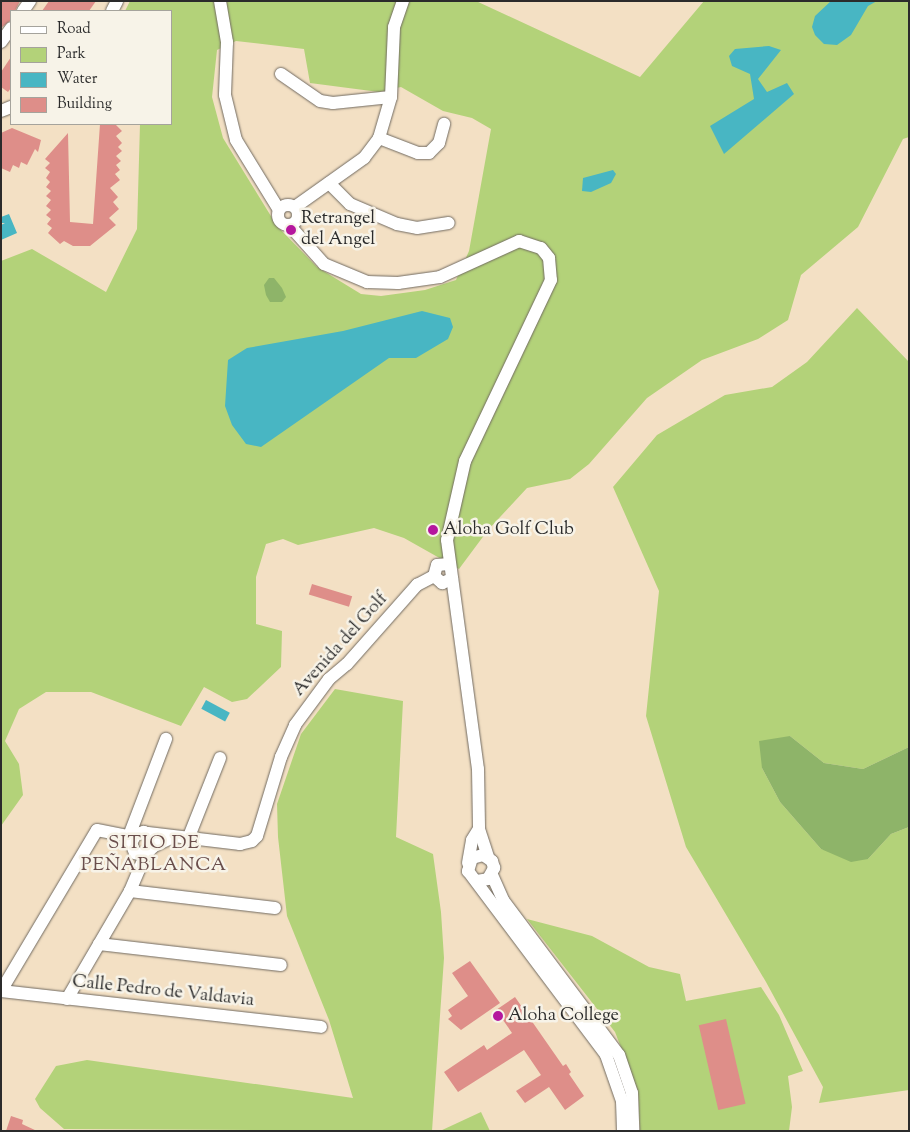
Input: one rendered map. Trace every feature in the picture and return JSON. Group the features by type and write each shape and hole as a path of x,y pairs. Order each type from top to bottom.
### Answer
{"street":[{"path":"220,1 227,42 225,95 236,140 279,210 278,219 290,226 324,264 367,282 398,283 440,277 519,241 534,244 549,258 551,280 465,461 452,511 448,540 448,564 452,579 478,769 479,829 488,857 494,868 492,874 483,881 477,881"},
{"path":"295,208 364,158 379,138 391,97 394,27 403,1"},
{"path":"1,42 10,29"},
{"path":"281,74 320,101 333,103 391,97"},
{"path":"379,138 418,153 429,153 439,143 444,124"},
{"path":"329,183 350,204 397,224 417,228 437,227 449,223"},
{"path":"279,210 286,205 295,208"},
{"path":"290,226 298,216 295,208"},
{"name":"Avenida del Golf","path":"1,991 97,830 131,836 140,832 240,844 252,841 257,836 281,756 295,725 329,679 347,664 418,585 434,576 437,565 448,564"},
{"path":"434,576 442,583 452,579"},
{"path":"166,739 131,836 133,850 150,850 174,837"},
{"path":"188,839 220,758"},
{"path":"479,829 472,840 468,864 471,877 477,881 606,1054 622,1101 623,1131"},
{"path":"67,999 130,891 150,850 148,833"},
{"path":"468,864 477,855 488,857"},
{"path":"492,874 503,900 619,1055 632,1093 634,1131"},
{"path":"130,891 275,908"},
{"path":"99,944 281,965"},
{"name":"Calle Pedro de Valdavia","path":"1,991 321,1027"}],"green space":[{"path":"130,1 476,1 640,77 704,1 909,1 909,137 903,139 858,227 801,275 788,320 758,339 702,360 647,398 589,464 570,479 527,488 488,530 459,569 404,538 374,528 298,545 283,539 266,544 256,577 256,624 282,631 281,667 247,699 232,702 204,687 181,726 91,692 46,692 19,709 5,741 19,764 23,795 1,826 1,261 32,249 106,292 137,229 140,125 172,125 172,10 126,10","holes":["236,41 304,49 310,83 379,92 401,87 443,111 472,118 491,129 469,251 456,280 425,290 381,296 361,294 317,267 277,226 223,138 212,97 217,50"]},
{"path":"269,278 274,278 282,288 286,297 282,302 270,302 266,295 264,285"},
{"path":"857,308 909,362 909,747 863,769 824,763 790,736 762,768 780,802 821,849 868,859 891,834 909,827 909,1090 819,1103 823,1087 766,982 686,847 646,716 659,591 613,487 657,435 725,395 772,387 807,362"},
{"path":"335,689 403,701 396,837 433,854 441,912 444,958 432,1131 64,1129 40,1108 35,1099 56,1066 87,1060 353,1098 329,1020 287,916 278,837 277,804 301,734"},
{"path":"790,736 824,763 863,769 909,747 909,827 891,834 868,859 851,862 821,849 780,802 762,768 759,741"},
{"path":"527,919 592,936 649,967 680,974 686,1001 761,987 779,1015 803,1071 788,1076 792,1107 789,1131 640,1131 638,1091 615,1032"},
{"path":"481,1112 490,1131 440,1131"}],"water":[{"path":"831,1 877,1 868,6 851,35 837,45 824,44 815,35 812,27 815,16"},
{"path":"769,46 781,50 758,79 767,92 787,83 794,94 724,154 710,126 754,99 750,74 732,66 729,56 735,49"},
{"path":"613,170 616,174 611,183 591,192 582,191 583,178"},
{"path":"9,214 17,233 1,240 1,225 5,223 1,223 1,217"},
{"path":"422,311 450,318 453,327 448,339 416,358 389,358 261,447 246,444 232,425 225,406 228,360 247,348 343,331"},
{"path":"206,700 230,713 225,722 201,709"}],"building":[{"path":"1,1 20,1 16,10 10,10 10,21 1,28"},
{"path":"49,1 96,1 90,10 43,10"},
{"path":"10,58 10,89 8,92 1,87 1,72"},
{"path":"100,125 116,125 122,131 116,136 122,143 118,147 122,151 116,156 121,161 116,165 120,170 115,174 120,180 110,188 118,197 113,202 119,209 109,218 116,225 90,246 73,246 64,241 60,244 48,233 52,228 47,224 51,219 46,215 51,210 46,206 51,200 46,196 51,191 46,187 50,182 46,178 50,172 45,168 50,163 45,159 68,133 70,222 93,224"},
{"path":"12,128 41,140 38,152 35,149 27,165 21,162 19,168 13,165 10,172 1,168 1,133"},
{"path":"312,584 352,596 349,607 309,595"},
{"path":"470,961 500,1003 461,1030 448,1019 452,1016 448,1010 468,996 452,973"},
{"path":"515,997 563,1066 566,1064 571,1072 569,1074 584,1096 565,1110 549,1087 525,1103 516,1091 541,1075 524,1050 458,1092 444,1072 484,1045 487,1050 512,1033 496,1010"},
{"path":"726,1019 746,1104 718,1110 699,1025"},
{"path":"11,1116 23,1120 22,1124 37,1131 6,1131"}],"place":[{"name":"Retrangel del Angel","path":"291,230"},
{"name":"Aloha Golf Club","path":"433,530"},
{"name":"Aloha College","path":"498,1016"}],"district":[{"name":"SITIO DE PEÑABLANCA","path":"154,855"}]}
